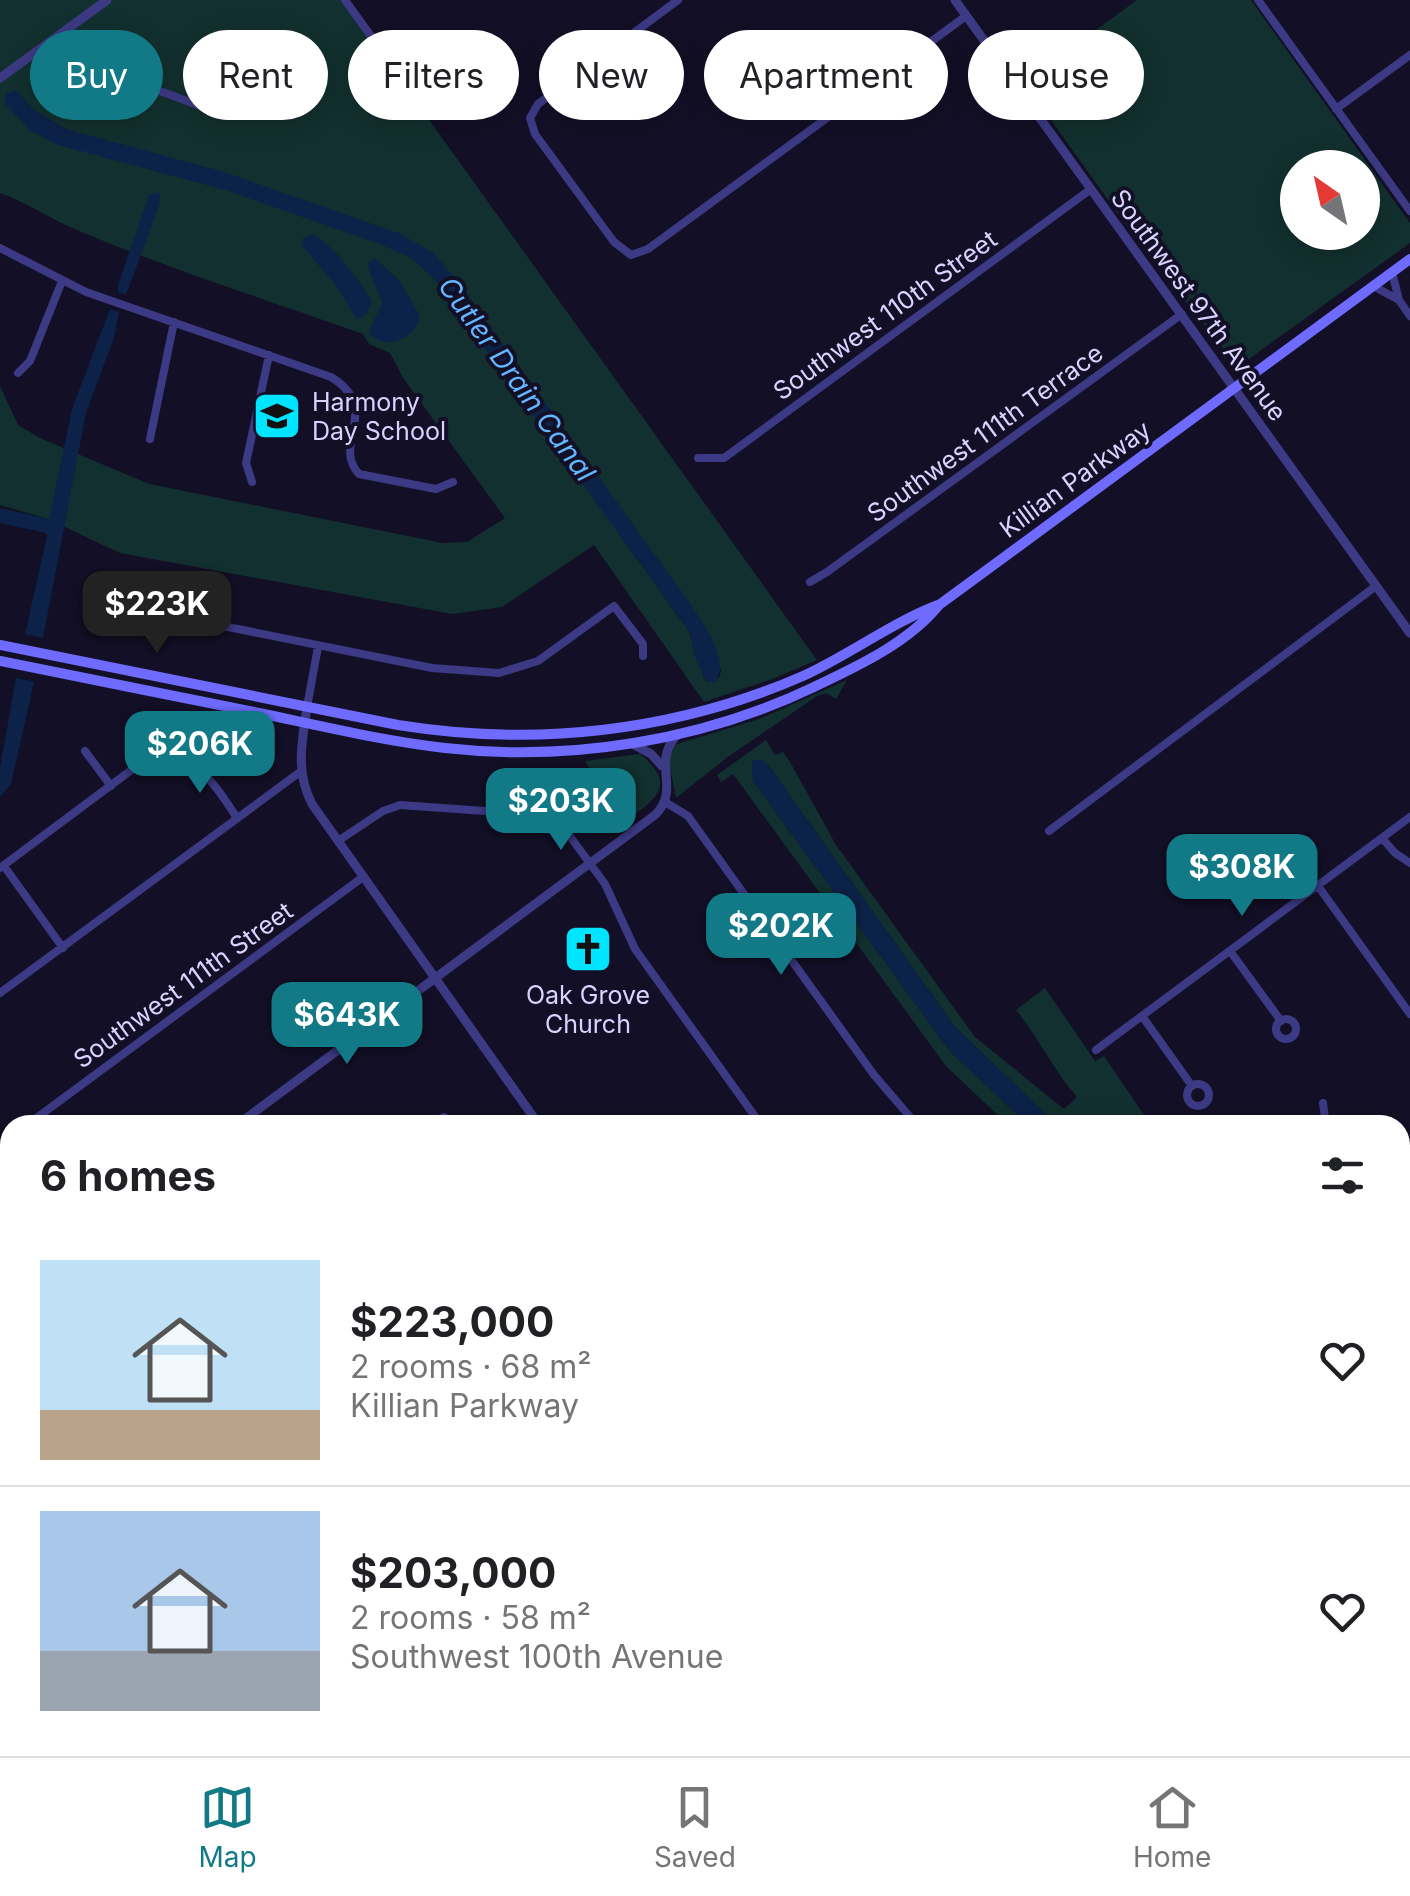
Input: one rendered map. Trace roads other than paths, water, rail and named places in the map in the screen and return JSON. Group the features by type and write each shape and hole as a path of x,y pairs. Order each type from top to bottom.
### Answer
{"main road":[{"name":"Killian Parkway","path":"0,645 398,725 476,734 571,734 634,726 720,706 785,683 939,604 1410,260"},
{"name":"Killian Parkway","path":"0,661 304,723 462,750 552,751 678,734 759,710 827,681 902,638 924,622 939,604"}],"street":[{"path":"65,30 107,0"},
{"path":"345,0 367,30"},
{"path":"678,0 538,104 530,121 535,134 595,216 628,254 642,252 663,239 966,16"},
{"name":"Southwest 97th Avenue","path":"955,0 1410,633"},
{"path":"1258,0 1410,211"},
{"path":"1336,108 1410,55"},
{"path":"0,78 30,56"},
{"name":"Southwest 110th Street","path":"698,458 724,458 1091,189"},
{"path":"0,248 62,281 331,377 348,390 358,416 349,458 359,474 436,489 453,482"},
{"path":"1392,272 1399,300 1410,316"},
{"path":"18,373 30,361 62,281"},
{"path":"1373,286 1399,300"},
{"name":"Southwest 111th Terrace","path":"810,582 1182,314"},
{"path":"150,438 174,322"},
{"path":"252,482 246,463 269,355"},
{"path":"1049,832 1376,586"},
{"path":"108,603 432,668 499,674 532,665 614,606 643,644 642,656"},
{"path":"318,646 300,772 312,804 533,1115"},
{"path":"250,1115 655,815 665,802 668,788 666,750 678,734"},
{"path":"631,742 652,754 664,768"},
{"path":"85,751 111,786"},
{"path":"62,948 2,867 111,786 148,760 171,759 203,770 238,818"},
{"path":"0,994 300,772"},
{"path":"665,802 688,816 874,1075 909,1115"},
{"path":"338,842 383,811 400,805 544,814 560,821 610,892 635,949 754,1115"},
{"path":"1096,1050 1410,817"},
{"path":"1382,838 1410,863"},
{"name":"Southwest 111th Street","path":"41,1115 362,877"},
{"path":"1318,886 1410,1014"},
{"path":"1230,950 1280,1021"},
{"path":"1142,1016 1192,1086"},
{"path":"1323,1103 1325,1115"}],"water":[{"name":"Cutler Drain Canal","path":"16,90 30,106 30,120 51,120 66,129 224,172 401,234 433,253 459,283 691,605 717,651 717,681 707,682 689,631 436,281 413,259 225,190 58,145 31,131 6,105 7,93"},
{"path":"159,192 161,200 126,295 118,292 118,285 149,195"},
{"path":"312,234 338,255 372,301 366,315 357,319 338,288 301,244 303,238"},
{"path":"375,258 400,281 420,316 412,331 391,342 369,332 382,303 367,264"},
{"path":"110,309 119,312 114,338 86,413 43,638 25,634 47,536 0,523 0,508 49,519 72,409"},
{"path":"16,678 34,682 11,784 0,797 0,768"},
{"path":"752,760 762,760 955,1027 1047,1115 1017,1115 949,1050 753,781"}],"place":[{"name":"Harmony Day School","path":"277,416"},
{"name":"Oak Grove Church","path":"588,949"}]}
